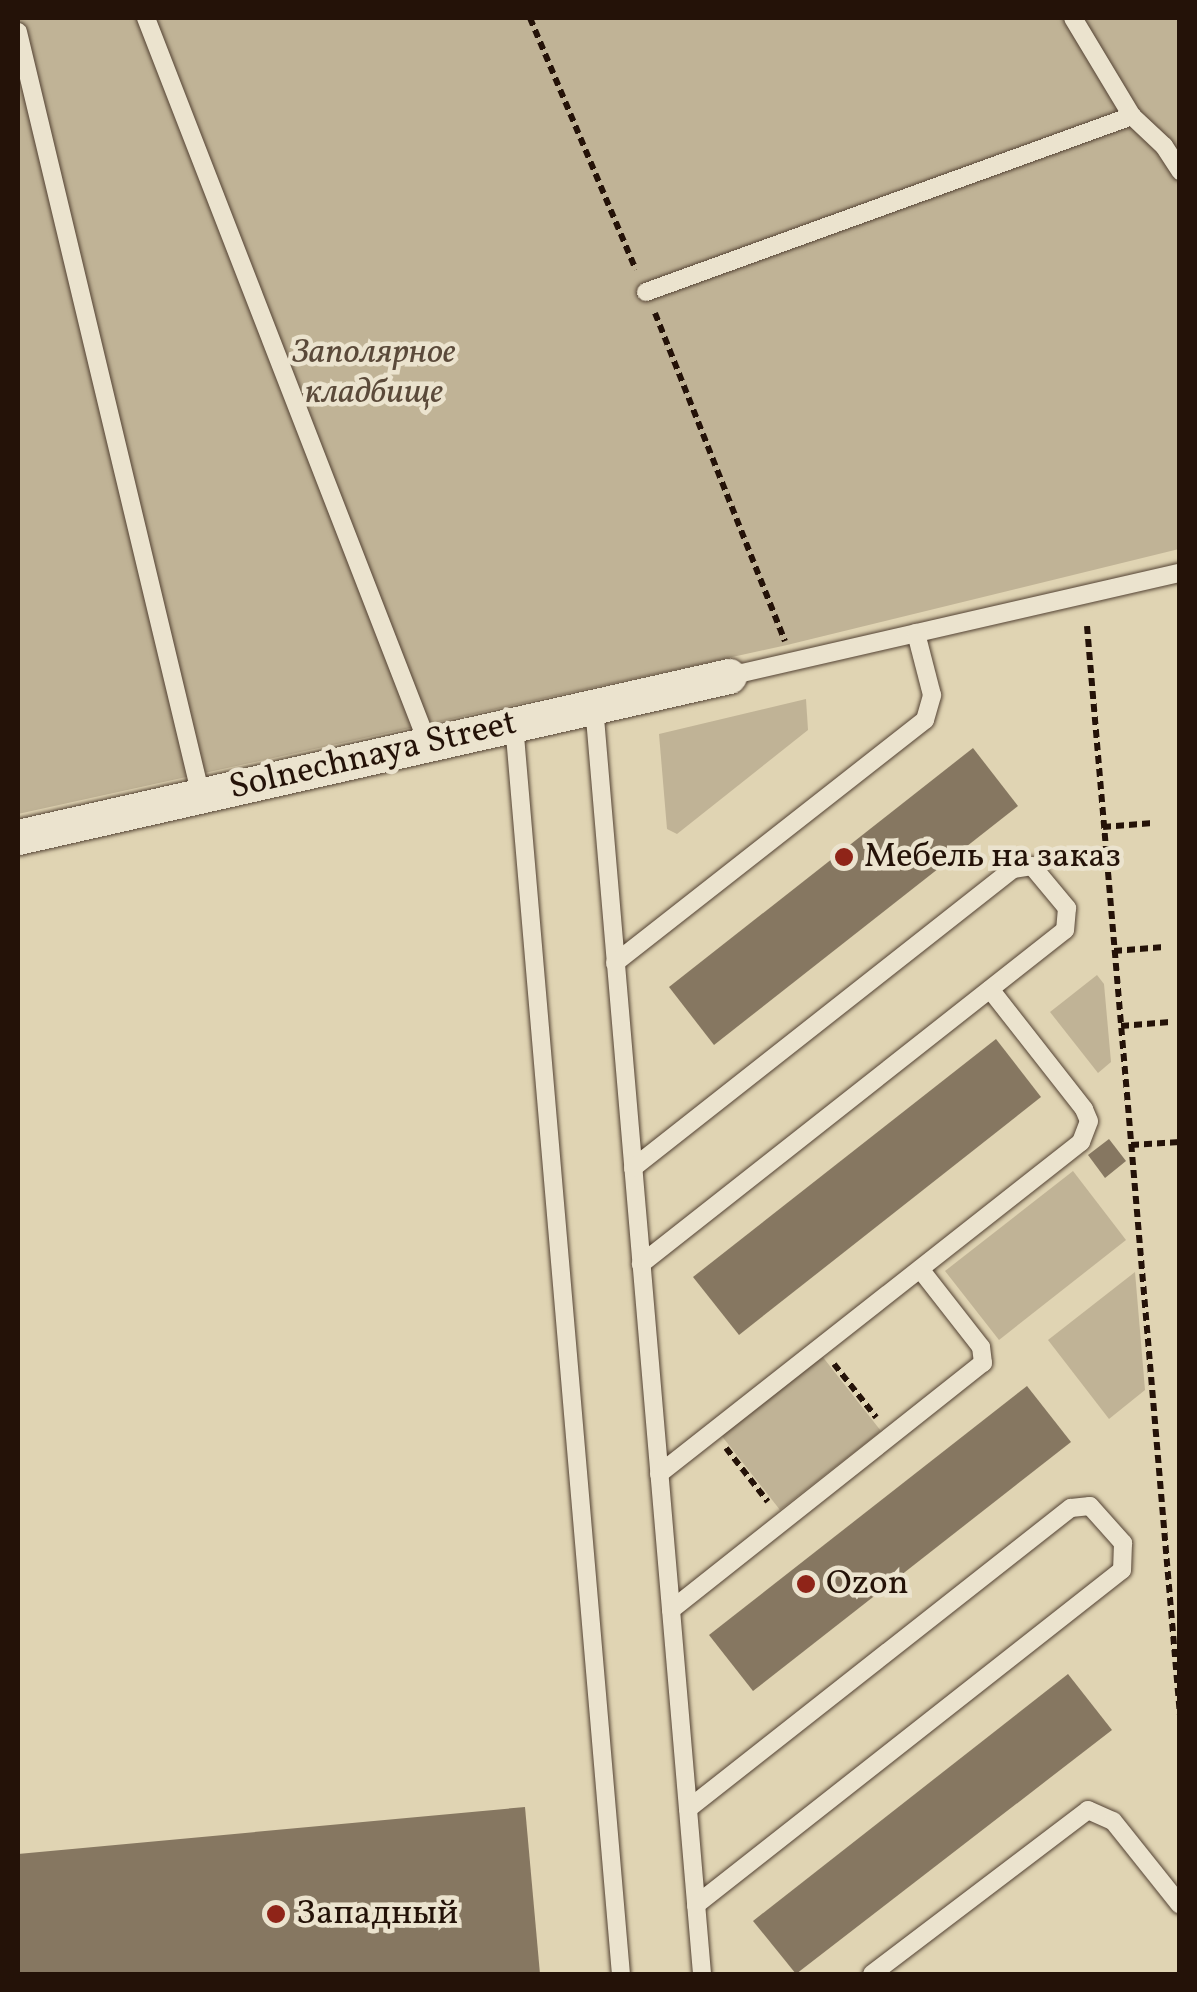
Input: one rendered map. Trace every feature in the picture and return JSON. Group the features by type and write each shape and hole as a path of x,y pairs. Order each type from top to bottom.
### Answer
{"street":[{"name":"Solnechnaya Street","path":"18,838 729,676"}],"lane":[{"path":"146,18 428,744"},
{"path":"1073,18 1132,116 1172,144 1180,171"},
{"path":"18,32 201,796"},
{"path":"646,292 1132,116"},
{"path":"729,676 1180,573"},
{"path":"616,963 924,720 933,709 932,695 916,633"},
{"path":"594,706 702,1974"},
{"path":"514,724 621,1974"},
{"path":"633,1168 1013,869 1032,866 1067,908 1069,924 641,1264"},
{"path":"659,1474 1087,1134 1084,1109 990,989"},
{"path":"671,1610 983,1363 982,1347 920,1269"},
{"path":"688,1810 1071,1508 1090,1506 1122,1543 1122,1570 696,1905"},
{"path":"872,1974 1088,1810 1113,1820 1180,1905"}],"path":[{"path":"530,18 646,292 787,644 817,656"},
{"path":"1087,626 1180,1716"},
{"path":"1104,827 1153,823"},
{"path":"1114,951 1164,947"},
{"path":"1121,1026 1170,1022"},
{"path":"1131,1145 1180,1142"},
{"path":"821,1347 892,1436"},
{"path":"713,1432 783,1522"}],"green space":[{"name":"Заполярное кладбище","path":"18,18 1179,18 1179,549 787,645 18,814"},
{"path":"806,699 808,730 677,834 667,829 659,734"},
{"path":"1097,975 1104,984 1111,1062 1098,1073 1050,1012"},
{"path":"1073,1171 1126,1240 999,1340 945,1271"},
{"path":"1135,1272 1145,1390 1109,1419 1048,1340"},
{"path":"822,1356 881,1431 780,1510 721,1435"}],"building":[{"path":"973,748 1018,806 714,1045 669,987"},
{"path":"996,1039 1041,1097 739,1335 693,1277"},
{"path":"1109,1139 1126,1161 1105,1178 1088,1155"},
{"path":"1027,1386 1071,1442 753,1691 709,1635"},
{"path":"1068,1674 1112,1730 796,1974 753,1921"},
{"name":"Западный","path":"525,1807 540,1974 18,1974 18,1854"}],"place":[{"name":"Мебель на заказ","path":"844,857"},
{"name":"Ozon","path":"806,1584"},
{"name":"Западный","path":"276,1914"}]}
